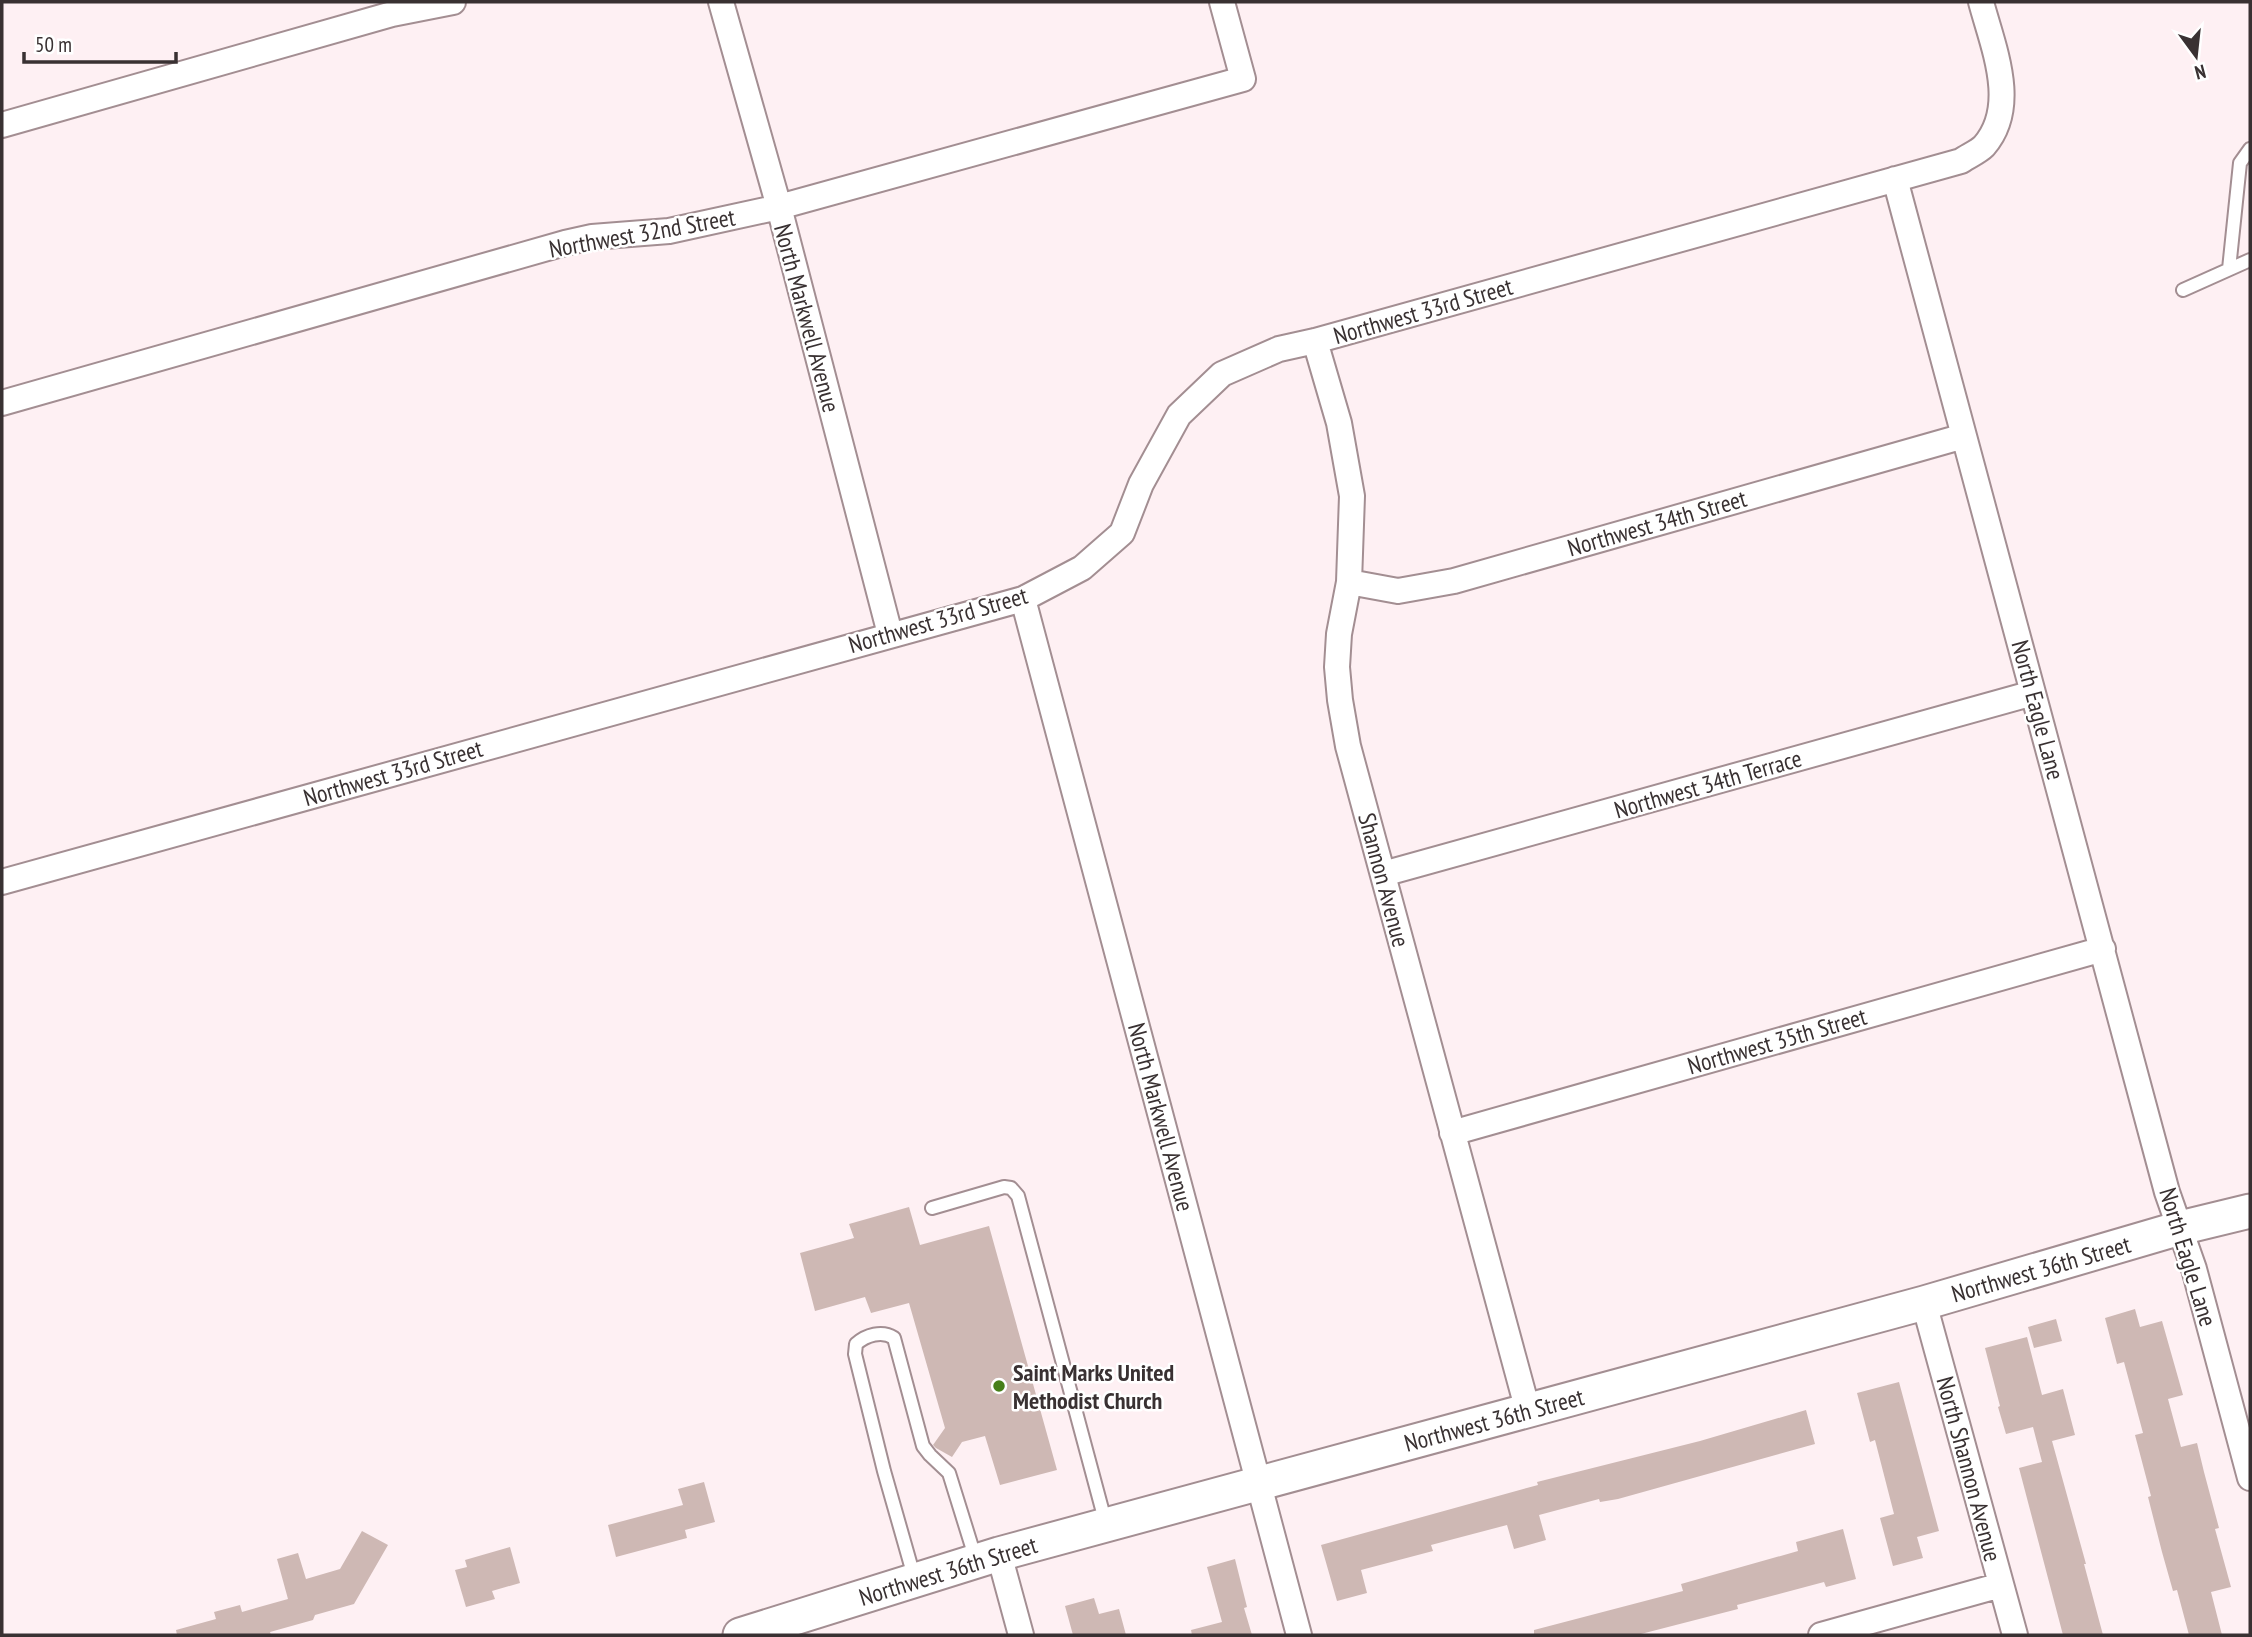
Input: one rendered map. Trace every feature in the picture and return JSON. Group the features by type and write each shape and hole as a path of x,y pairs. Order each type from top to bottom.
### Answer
{"street":[{"path":"2,125 392,14 453,2"},
{"name":"North Markwell Avenue","path":"721,2 779,207 890,634"},
{"name":"Northwest 32nd Street","path":"2,403 565,243 592,237 669,231 779,207 1243,79 1222,2"},
{"path":"1895,180 1961,161 1982,148 1995,129 2001,110 2001,80 1981,2"},
{"name":"Northwest 33rd Street","path":"2,882 1023,599 1082,568 1122,533 1141,484 1179,415 1222,374 1279,349 1895,180"},
{"name":"North Eagle Lane","path":"1895,180 2167,1192 2194,1269 2250,1478"},
{"name":"Shannon Avenue","path":"1315,341 1339,423 1352,496 1349,582 1339,634 1337,667 1348,746 1528,1411"},
{"name":"Northwest 34th Street","path":"1349,582 1398,591 1454,581 1964,436"},
{"name":"North Markwell Avenue","path":"1023,599 1299,1635"},
{"name":"Northwest 34th Terrace","path":"1383,874 2033,693"},
{"name":"Northwest 35th Street","path":"1452,1133 2103,949"},
{"name":"Northwest 36th Street","path":"740,1635 988,1557 1924,1303 2250,1210"},
{"name":"North Shannon Avenue","path":"1924,1303 2015,1635"},
{"path":"988,1557 1021,1635"},
{"path":"1821,1635 2001,1585"}],"lane":[{"path":"2229,269 2240,163 2250,149"},
{"path":"2183,290 2250,260"},
{"path":"932,1208 1004,1187 1011,1188 1018,1196 1106,1525"},
{"path":"915,1580 855,1354 856,1344 870,1335 886,1334 894,1338 923,1446 950,1473 988,1557"}],"building":[{"path":"909,1207 920,1245 989,1226 1057,1470 1000,1485 985,1436 962,1442 952,1457 933,1445 945,1428 909,1303 871,1313 865,1297 815,1311 800,1253 854,1238 849,1224"},
{"path":"2135,1309 2140,1327 2162,1321 2183,1395 2168,1399 2181,1447 2197,1443 2219,1528 2215,1529 2231,1587 2211,1592 2222,1635 2189,1635 2177,1590 2173,1591 2162,1552 2135,1435 2143,1433 2124,1362 2117,1364 2105,1318"},
{"path":"2056,1319 2062,1341 2034,1348 2028,1327"},
{"path":"2027,1337 2042,1395 2063,1389 2075,1435 2052,1441 2103,1635 2063,1635 2019,1468 2042,1462 2033,1427 2006,1434 1998,1407 2000,1406 1985,1348"},
{"path":"1899,1382 1939,1531 1917,1537 1923,1558 1893,1566 1880,1518 1894,1514 1875,1440 1870,1442 1857,1393"},
{"path":"1806,1410 1815,1444 1618,1499 1600,1502 1599,1499 1539,1515 1546,1540 1514,1549 1507,1525 1431,1545 1433,1551 1361,1570 1367,1593 1337,1601 1321,1545 1538,1485 1537,1482 1700,1441"},
{"path":"704,1482 715,1522 685,1530 687,1538 616,1557 608,1525 683,1505 678,1489"},
{"path":"1843,1529 1856,1579 1826,1587 1824,1582 1737,1605 1738,1609 1637,1635 1534,1635 1534,1630 1683,1591 1681,1584 1798,1551 1796,1542"},
{"path":"362,1531 388,1545 354,1604 315,1615 313,1620 270,1632 271,1635 177,1635 176,1630 216,1619 214,1612 240,1605 242,1612 288,1599 277,1559 298,1553 306,1579 340,1569"},
{"path":"510,1547 520,1583 492,1591 495,1599 466,1607 455,1570 467,1567 465,1560"},
{"path":"1235,1559 1252,1635 1192,1635 1191,1630 1222,1622 1207,1567"},
{"path":"1094,1598 1099,1614 1119,1609 1126,1635 1073,1635 1065,1606"}],"place":[{"name":"Saint Marks United Methodist Church","path":"999,1386"}]}
